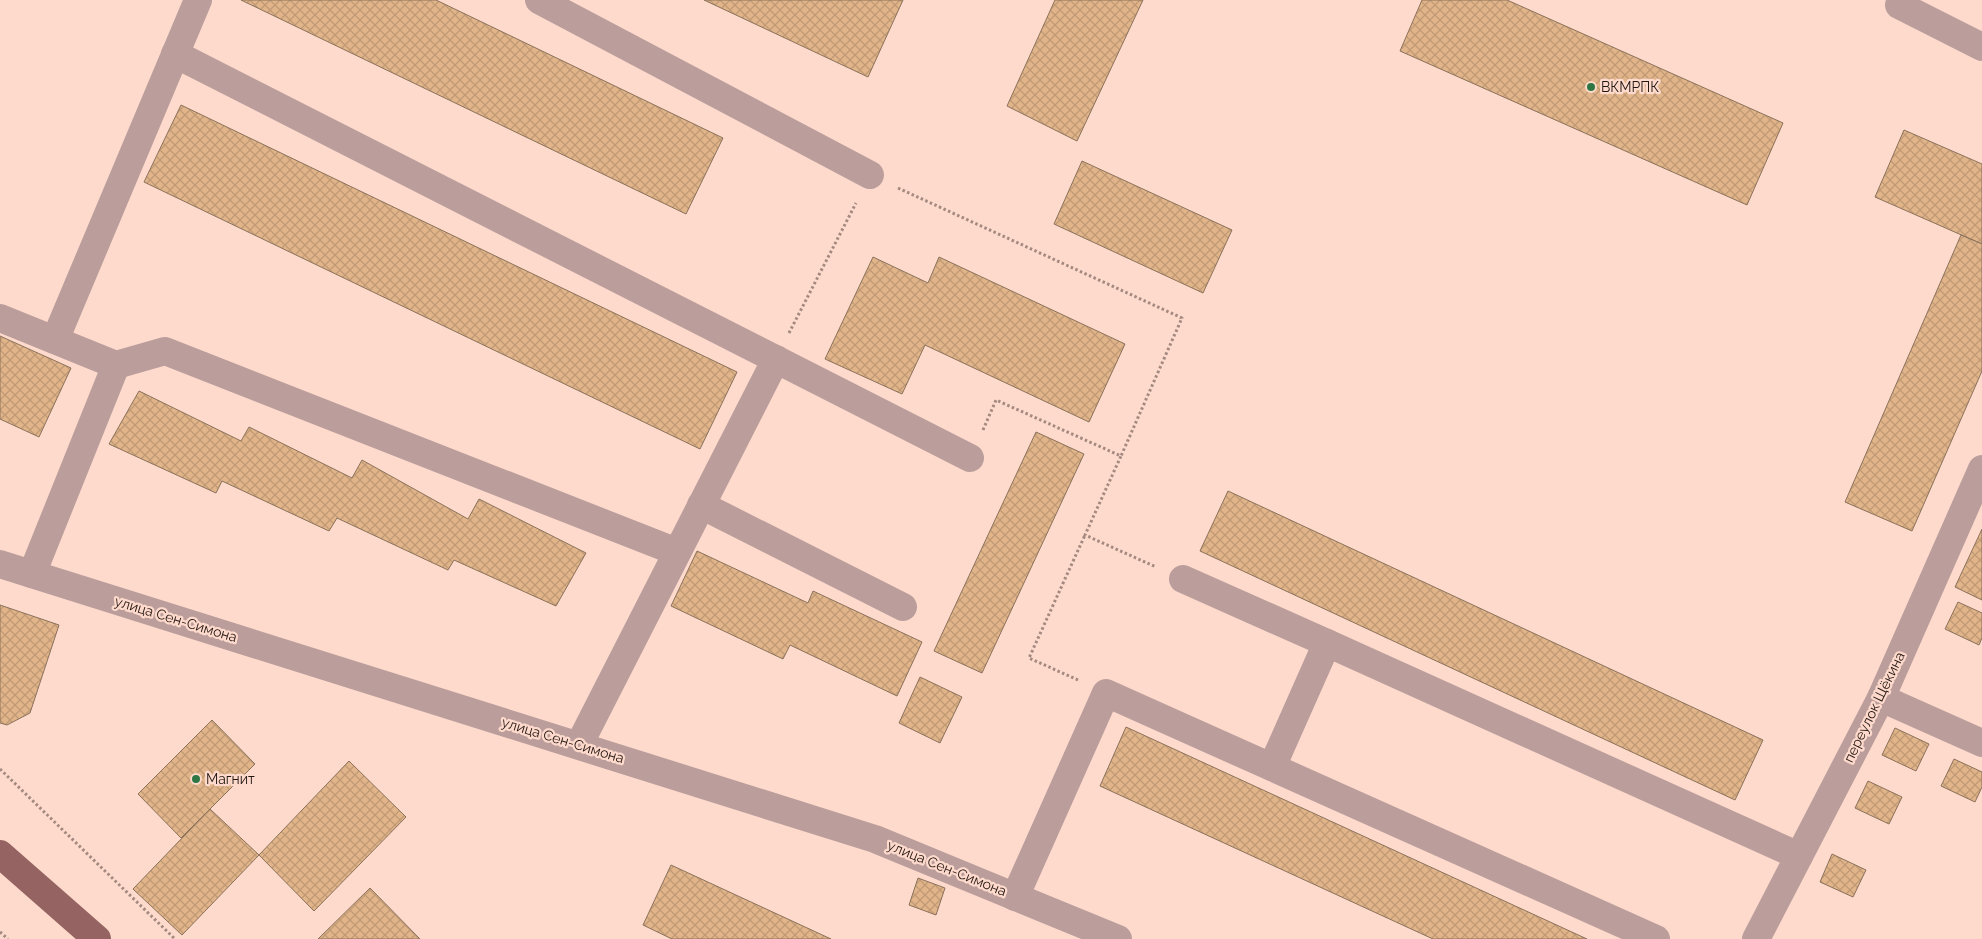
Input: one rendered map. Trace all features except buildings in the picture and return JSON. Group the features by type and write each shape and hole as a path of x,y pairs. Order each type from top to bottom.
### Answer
{"main road":[{"path":"0,854 96,939"}],"street":[{"path":"55,340 198,0"},
{"path":"539,0 870,176"},
{"path":"1900,2 1982,47"},
{"path":"175,54 970,458"},
{"path":"0,318 116,364 165,351 677,552"},
{"path":"579,745 776,359"},
{"path":"32,574 116,364"},
{"name":"переулок Щёкина","path":"1756,939 1881,698 1982,469"},
{"path":"701,505 903,607"},
{"name":"улица Сен-Симона","path":"0,564 875,839 1118,939"},
{"path":"1183,579 1799,856"},
{"path":"1272,767 1327,643"},
{"path":"1015,897 1106,693 1656,939"},
{"path":"1881,698 1982,743"}],"path":[{"path":"776,359 870,176 1182,318 1029,658 1106,693"},
{"path":"970,458 996,400 1120,456"},
{"path":"1085,535 1183,579"},
{"path":"0,769 175,939"},
{"path":"0,932 8,939"}],"place":[{"name":"ВКМРПК","path":"1591,87"},
{"name":"Магнит","path":"196,779"}]}
